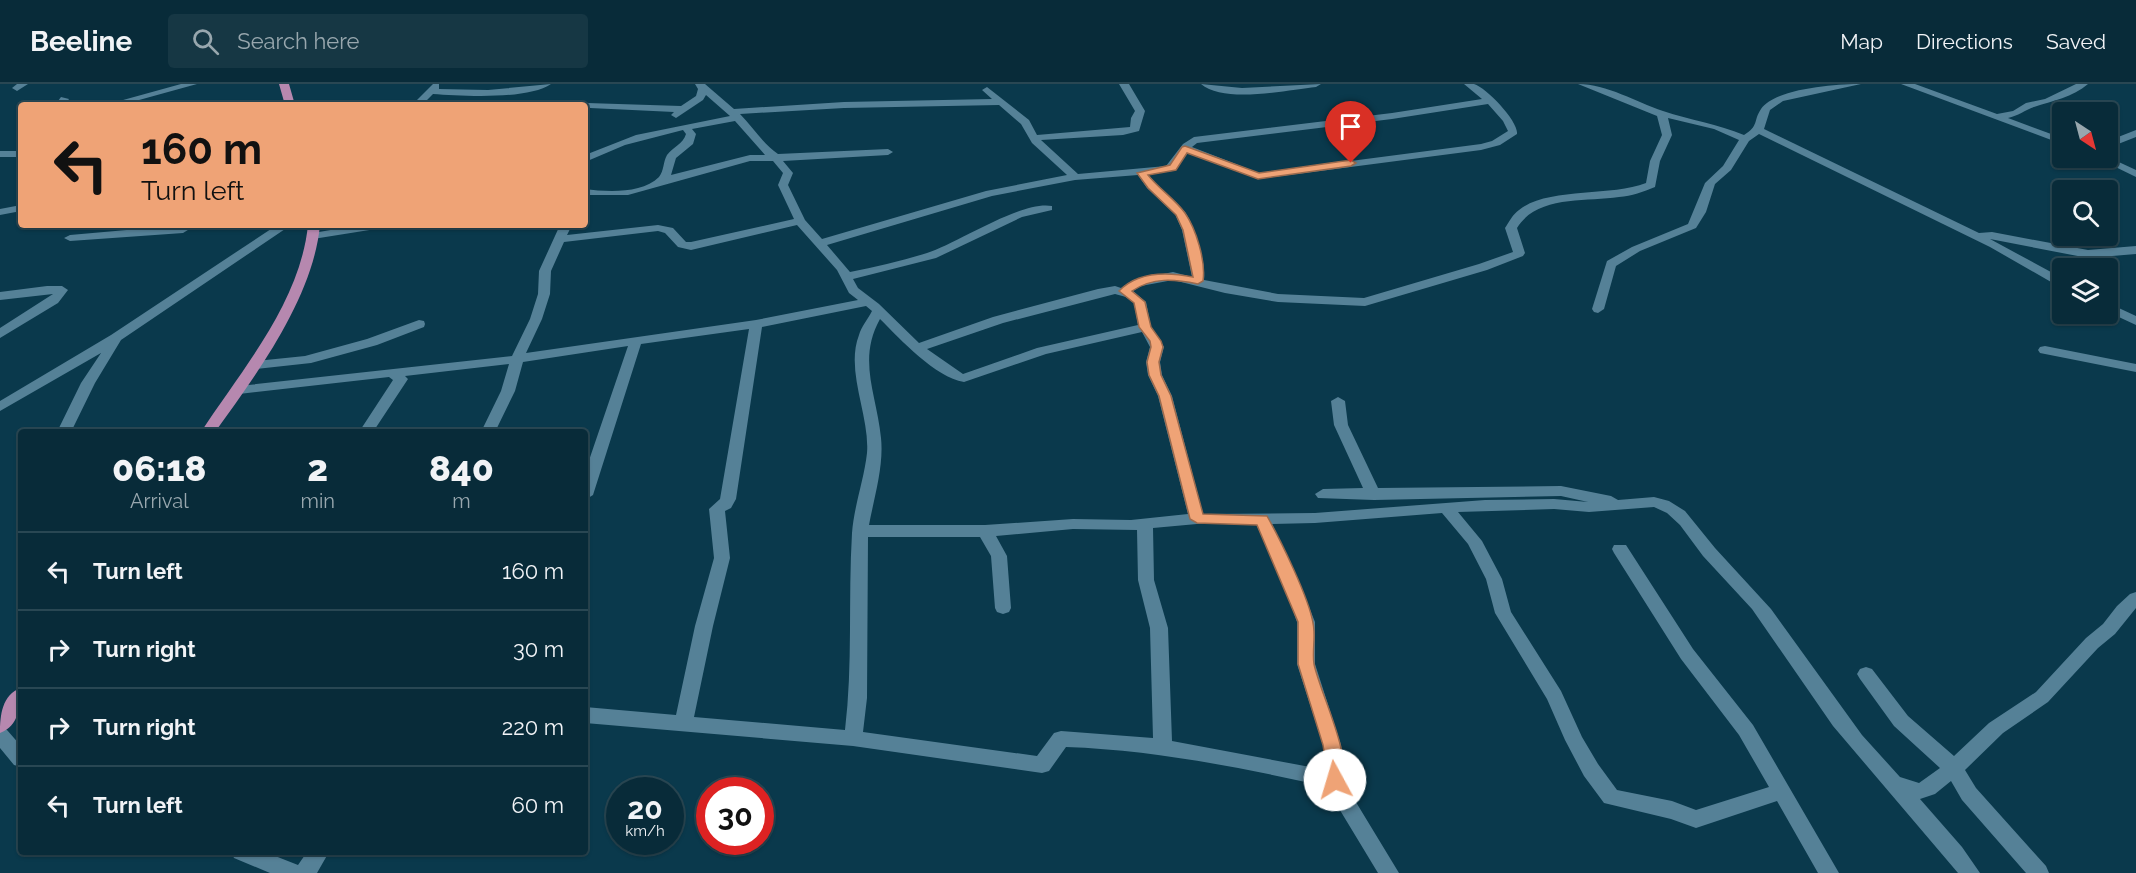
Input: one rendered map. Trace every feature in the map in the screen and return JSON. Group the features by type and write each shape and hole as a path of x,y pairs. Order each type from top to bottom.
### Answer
{"main road":[{"path":"284,84 289,102"},
{"path":"210,429 256,365 294,292 314,231"},
{"path":"0,725 18,699"}],"street":[{"path":"120,102 192,84"},
{"path":"420,102 434,87 489,93 529,90 546,84"},
{"path":"1035,140 1044,136 1123,132 1136,129 1136,118 1140,111 1124,84"},
{"path":"1206,84 1213,89 1241,93 1255,89 1316,84"},
{"path":"1185,148 1258,176 1481,147 1496,143 1514,131 1491,101 1469,84"},
{"path":"1583,84 1662,114 1717,127 1745,139"},
{"path":"1598,309 1611,264 1636,249 1692,226 1700,212 1710,183 1727,168 1745,139 1759,130 1766,109 1780,99 1856,84"},
{"path":"1908,85 1926,84"},
{"path":"1995,117 2016,114 2029,105 2048,101 2083,84"},
{"path":"1908,85 2052,137"},
{"path":"669,131 678,112 700,98 701,87"},
{"path":"701,87 751,130 764,149 775,157 789,175 783,185 800,221 847,276 853,290 879,311 917,348 952,374 964,378 1042,351 1145,327"},
{"path":"987,90 1025,122 1035,140 1056,162 1075,177"},
{"path":"821,243 970,197 1075,177 1142,173 1173,168 1189,142 1200,139 1392,116 1491,101"},
{"path":"588,158 622,141 735,115 844,105 1001,102"},
{"path":"590,105 682,109"},
{"path":"917,348 998,320 1098,293 1124,291 1137,283 1157,277 1173,276 1225,289 1278,297 1365,302 1510,258 1519,252 1511,228 1525,210 1548,202 1600,197 1651,185 1655,160 1666,135 1662,114"},
{"path":"658,182 665,175 669,160 679,148 689,142 691,134 686,128"},
{"path":"1759,130 2052,278"},
{"path":"2118,141 2136,133"},
{"path":"588,194 631,191 725,163 750,158 815,157 888,152"},
{"path":"0,154 18,154"},
{"path":"2118,166 2136,174"},
{"path":"1142,173 1151,186 1180,213 1188,230 1199,272 1198,281"},
{"path":"847,276 880,270 932,255 984,233 1018,215 1048,208"},
{"path":"0,212 18,209"},
{"path":"561,239 658,228 669,230 682,245 691,246 800,221"},
{"path":"70,238 173,231 186,228"},
{"path":"3,402 116,338 281,228"},
{"path":"314,231 346,228"},
{"path":"489,429 508,391 517,359 536,319 544,294 545,271 565,228"},
{"path":"1972,236 1992,235 2088,254 2136,250"},
{"path":"0,296 62,290 54,300 0,334"},
{"path":"1124,291 1140,302 1145,327 1157,347 1153,362 1155,375 1165,396 1197,519"},
{"path":"239,390 517,359 756,324 867,302"},
{"path":"853,738 858,698 860,531 874,453 874,437 866,399 863,342 879,311"},
{"path":"2118,312 2136,321"},
{"path":"256,365 306,360 380,339 419,324"},
{"path":"684,723 704,626 722,558 717,509 726,504 728,499 756,324"},
{"path":"65,429 88,383 116,338"},
{"path":"588,486 636,340"},
{"path":"2045,350 2136,368"},
{"path":"368,429 387,398 400,384 401,380 393,374"},
{"path":"1338,401 1341,425 1374,495"},
{"path":"1323,494 1561,491 1590,495 1622,504"},
{"path":"860,531 985,531 1073,524 1145,524 1197,519 1315,518 1445,507 1541,504 1589,507 1654,502 1670,507 1681,514 1709,551 1741,584 1767,616 1841,722 1931,824 1970,873"},
{"path":"1445,507 1474,541 1494,579 1503,613 1555,696 1574,740 1591,770 1611,797 1672,810 1696,819 1783,791"},
{"path":"1262,520 1306,622 1306,664 1332,745 1335,780 1339,791 1389,873"},
{"path":"1145,524 1146,580 1159,628 1163,747"},
{"path":"985,531 999,556 1003,609"},
{"path":"1620,549 1687,654 1746,730 1829,873"},
{"path":"1894,784 1914,791 1928,788 1954,768 1996,728 2043,697 2136,598"},
{"path":"1866,674 1901,721 1954,768 1969,794 2039,873"},
{"path":"588,715 853,738 1042,765 1061,739 1106,740 1163,747 1335,780"},
{"path":"0,735 18,756"},
{"path":"1928,788 1926,810 1931,824"},
{"path":"249,855 294,873"},
{"path":"305,873 317,855"}],"route":[{"path":"1335,780 1332,745 1306,664 1306,622 1290,582 1262,520 1197,519 1165,396 1155,375 1153,362 1157,347 1145,327 1140,302 1124,291 1137,283 1157,277 1173,276 1198,281 1199,272 1188,230 1180,213 1151,186 1142,173 1173,168 1185,148 1258,176 1351,163"}]}
